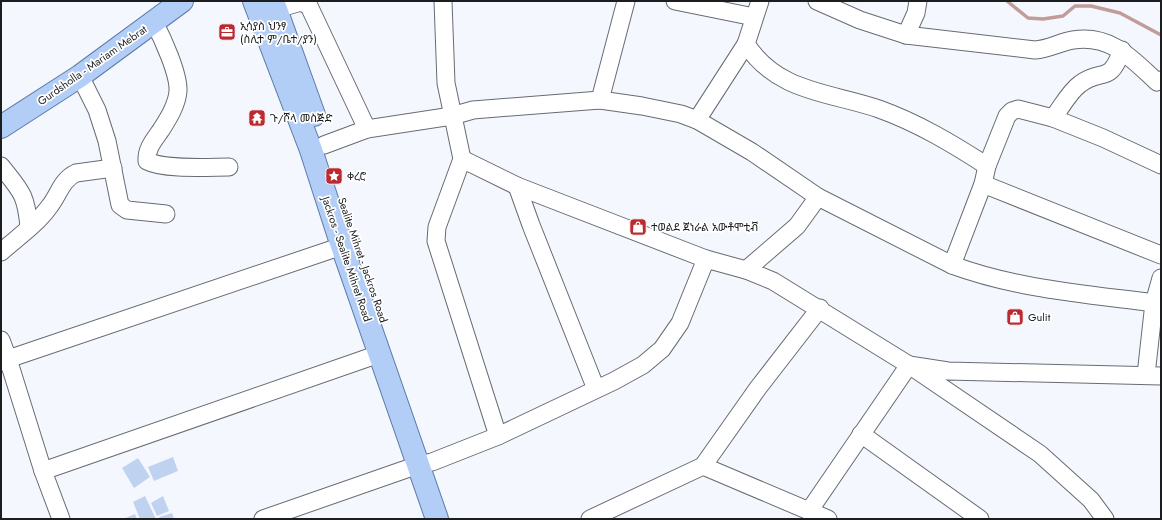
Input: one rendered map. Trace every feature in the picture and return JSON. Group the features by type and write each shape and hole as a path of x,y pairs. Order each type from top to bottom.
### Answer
{"main road":[{"name":"Gurdsholla - Mariam Mebrat","path":"1,127 80,76 181,1"},
{"name":"Jackros - Sealite Mihret Road","path":"254,1 311,150 379,354 425,464 437,519"},
{"name":"Sealite Mihret - Jackros Road","path":"275,5 324,145 425,464 453,519"}],"street":[{"path":"444,1 446,83 462,159 437,227 436,240 498,436"},
{"path":"600,100 626,1"},
{"path":"697,120 746,44 760,1"},
{"path":"818,1 834,4 860,20 906,35 1035,50 1046,50 1071,40 1098,39 1122,50 1160,86"},
{"path":"906,35 916,13 918,1"},
{"path":"275,5 301,2 309,6 367,129"},
{"path":"686,2 754,17"},
{"path":"154,22 162,36 172,62 178,91 173,108 148,149 147,160 153,164 229,167"},
{"path":"746,44 753,55 764,66 786,81 810,92 880,109 951,143 987,166"},
{"path":"1053,118 1078,85 1090,78 1111,72 1117,64 1122,50"},
{"path":"80,76 97,110 107,141 120,205 126,210 166,214"},
{"path":"324,145 367,129 452,116 473,110 600,100 642,106 681,114 697,120 752,152 818,197 952,265 975,274 1052,290 1154,303"},
{"path":"952,265 983,184 987,166 1007,116 1012,111 1018,109 1053,118 1103,138 1161,165"},
{"path":"462,159 517,186 706,259 746,270 773,281 820,308 909,365 1040,454 1090,500 1105,519"},
{"path":"1,166 21,192 27,204 29,227"},
{"path":"1,252 49,207 65,180 71,175 112,168"},
{"path":"983,184 1161,255"},
{"path":"517,186 528,219 596,389"},
{"path":"746,270 798,226 818,197"},
{"path":"5,360 342,246"},
{"path":"263,519 425,464 498,436 643,365 662,349 680,323 706,259"},
{"path":"909,365 948,371 1154,375 1154,303 1161,278"},
{"path":"590,519 703,466 758,388 820,308"},
{"path":"1,340 5,360 61,519"},
{"path":"43,471 379,354"},
{"path":"809,511 860,434 909,365"},
{"path":"860,434 980,519"},
{"path":"703,466 828,519"}],"building":[{"path":"173,457 178,471 154,481 148,467"},
{"path":"138,458 150,477 134,488 122,468"},
{"path":"145,496 156,519 140,519 133,502"},
{"path":"163,496 169,511 157,516 151,503"},
{"path":"172,513 174,519 160,519 159,517"},
{"path":"135,514 137,519 123,519"}],"waterway":[{"path":"1007,1 1028,18 1043,19 1063,16 1075,6 1091,6 1120,13 1161,35"}],"place":[{"name":"ኢሳያስ ህንፃ (ስሊተ ም/ቤተ/ያን)","path":"227,32"},
{"name":"ጉ/ሾላ መስጅድ","path":"257,118"},
{"name":"ቀረሮ","path":"334,176"},
{"name":"ተወልደ ጀነራል አውቶሞቲቭ","path":"638,227"},
{"name":"Gulit","path":"1015,317"}]}
